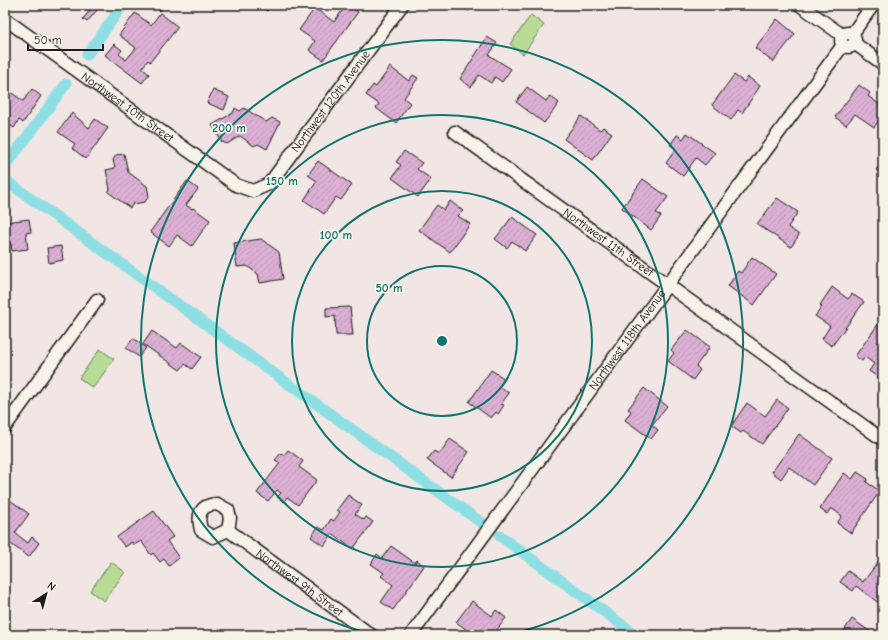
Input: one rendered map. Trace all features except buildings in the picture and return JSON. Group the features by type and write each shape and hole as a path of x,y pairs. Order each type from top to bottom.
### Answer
{"street":[{"path":"800,5 883,64"},
{"name":"Northwest 118th Avenue","path":"411,635 873,5"},
{"name":"Northwest 120th Avenue","path":"253,191 270,184 397,7"},
{"name":"Northwest 10th Street","path":"5,19 236,185 253,191"},
{"name":"Northwest 11th Street","path":"455,132 879,437"},
{"path":"5,427 97,300"},
{"name":"Northwest 9th Street","path":"228,530 371,635"}],"green space":[{"path":"531,15 544,25 523,54 510,44"},
{"path":"100,349 114,359 93,388 79,378"},
{"path":"111,562 125,572 104,601 90,591"}],"waterway":[{"path":"87,55 123,5"},
{"path":"5,167 66,84"},
{"path":"5,180 482,523"},
{"path":"500,536 636,635"}]}
